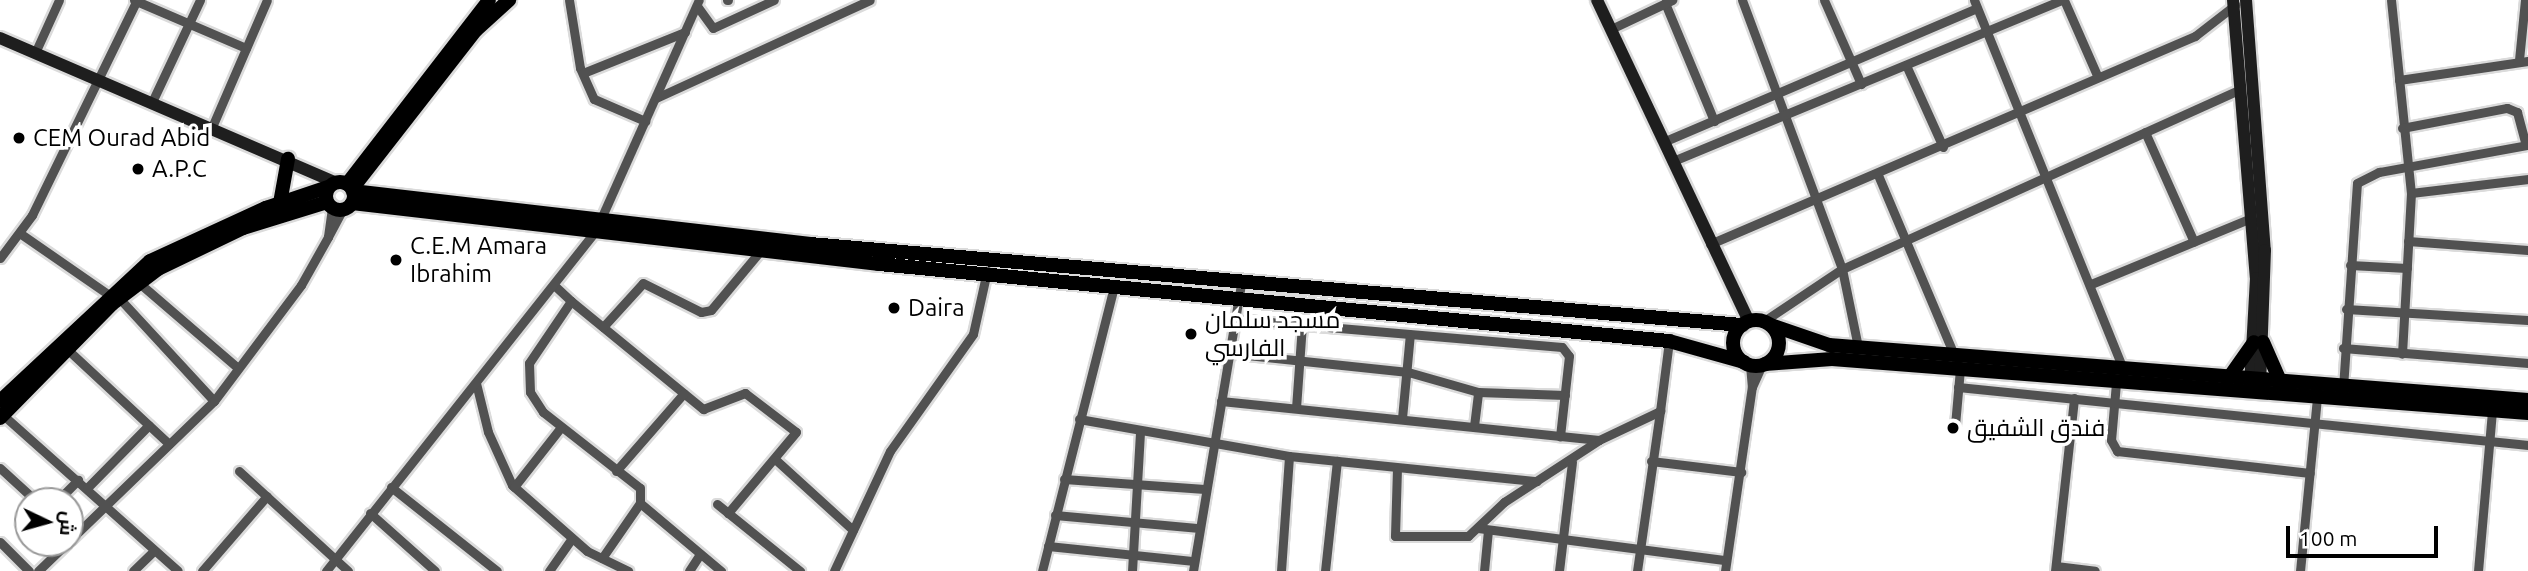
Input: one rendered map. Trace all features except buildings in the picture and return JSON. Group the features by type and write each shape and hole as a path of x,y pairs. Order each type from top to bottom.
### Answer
{"main road":[{"path":"1,411 68,349 114,296 243,228 341,195 489,0"},
{"path":"429,81 509,0"},
{"path":"280,204 288,159"},
{"path":"1,411 150,261 280,204 341,195 598,226 761,250 986,275 1669,341 1755,364 1797,358 1958,363 2255,387 2317,398 2528,413"},
{"path":"598,226 1241,283 1757,323 1808,340 1958,363"},
{"path":"1755,364 1779,346 1757,323"},
{"path":"1755,364 1734,347 1757,323"},
{"path":"2228,379 2259,342 2281,383"},
{"path":"2120,377 2228,379 2255,387 2281,383 2528,400"}],"street":[{"path":"36,53 59,0"},
{"path":"0,258 21,234 101,81 136,0 246,48"},
{"path":"152,102 200,0"},
{"path":"212,127 267,0"},
{"path":"569,0 583,73 599,104 645,121"},
{"path":"698,3 713,28 774,0"},
{"path":"656,99 857,3 870,0"},
{"path":"1597,0 1710,244 1757,323 1842,269 2241,89"},
{"path":"1742,0 1782,93 1815,201 1842,269 1858,347"},
{"path":"1824,0 1861,84"},
{"path":"1673,161 1788,116 2063,0 2096,75"},
{"path":"2391,0 2402,128 2411,193 2402,354"},
{"path":"2399,80 2524,61 2525,0"},
{"path":"1611,29 1669,2 1714,121"},
{"path":"1710,244 1942,147 2096,75 2195,36 2239,2"},
{"path":"2239,2 2241,89 2259,342"},
{"path":"2239,2 2265,250 2255,387"},
{"path":"326,571 555,286 598,226 698,3"},
{"path":"1663,142 1851,64 1975,4 1984,32 2049,176 2091,284 2120,377 2113,402 2111,443 2117,451 2310,473"},
{"path":"583,73 685,32"},
{"path":"0,38 288,159 341,195 328,237 300,285 214,401 84,527"},
{"path":"1906,65 1942,147"},
{"path":"2343,388 2343,348 2357,183 2408,167 2527,145 2517,112 2507,108 2402,128"},
{"path":"2146,132 2194,242"},
{"path":"1878,175 1958,363 1955,425"},
{"path":"2411,193 2528,179"},
{"path":"2091,284 2251,218"},
{"path":"21,234 114,296 214,401"},
{"path":"2408,241 2528,250"},
{"path":"603,327 643,283 701,312 711,310 761,250"},
{"path":"834,571 904,427 973,334 991,260"},
{"path":"2350,265 2407,268"},
{"path":"138,282 238,368"},
{"path":"1048,546 1133,554 1194,566 1241,283"},
{"path":"555,286 684,393 709,410 733,393 745,393 797,433 728,513"},
{"path":"1042,571 1114,287"},
{"path":"570,300 537,345 527,376 536,403 561,427 640,488 640,503 602,558"},
{"path":"2346,309 2528,320"},
{"path":"1234,319 1565,348 1565,395 1560,436"},
{"path":"1487,340 1488,322"},
{"path":"1296,408 1302,325"},
{"path":"1402,418 1410,334"},
{"path":"1637,571 1669,341"},
{"path":"2343,348 2402,354 2527,360"},
{"path":"68,349 169,444"},
{"path":"1228,352 1408,372 1478,392 1565,395"},
{"path":"1725,571 1755,364"},
{"path":"476,383 488,432 514,487 571,540 625,570"},
{"path":"1958,387 2528,445"},
{"path":"1474,426 1478,392"},
{"path":"616,471 684,393"},
{"path":"2074,398 2056,569 2095,571"},
{"path":"2300,571 2317,398"},
{"path":"1221,401 1599,440"},
{"path":"1,411 178,571"},
{"path":"1397,468 1395,536 1453,539 1483,529 1537,481 1572,462 1599,440 1660,411"},
{"path":"2478,571 2492,411"},
{"path":"1079,419 1213,445 1289,456 1537,481"},
{"path":"87,488 149,425"},
{"path":"514,487 561,427"},
{"path":"1132,571 1131,522 1140,431"},
{"path":"1281,571 1289,456"},
{"path":"776,460 853,530"},
{"path":"1325,571 1337,461"},
{"path":"1651,461 1741,472"},
{"path":"1559,571 1572,462"},
{"path":"0,468 21,487"},
{"path":"239,471 348,571"},
{"path":"1064,479 1205,489"},
{"path":"71,487 78,480"},
{"path":"391,487 497,571"},
{"path":"202,571 267,496"},
{"path":"640,503 721,571"},
{"path":"717,504 800,571"},
{"path":"370,513 435,571"},
{"path":"1055,515 1199,528"},
{"path":"1483,529 1727,560"},
{"path":"1483,529 1485,571"},
{"path":"549,571 571,540"},
{"path":"0,542 29,571"},
{"path":"133,571 154,551"},
{"path":"689,571 700,554"},
{"path":"38,571 53,557"}],"place":[{"name":"CEM Ourad Abid","path":"19,138"},
{"name":"A.P.C","path":"138,169"},
{"name":"C.E.M Amara Ibrahim","path":"396,260"},
{"name":"Daira","path":"894,308"},
{"name":"مسجد سلمان الفارسي","path":"1191,334"},
{"name":"فندق الشفيق","path":"1953,428"}]}
